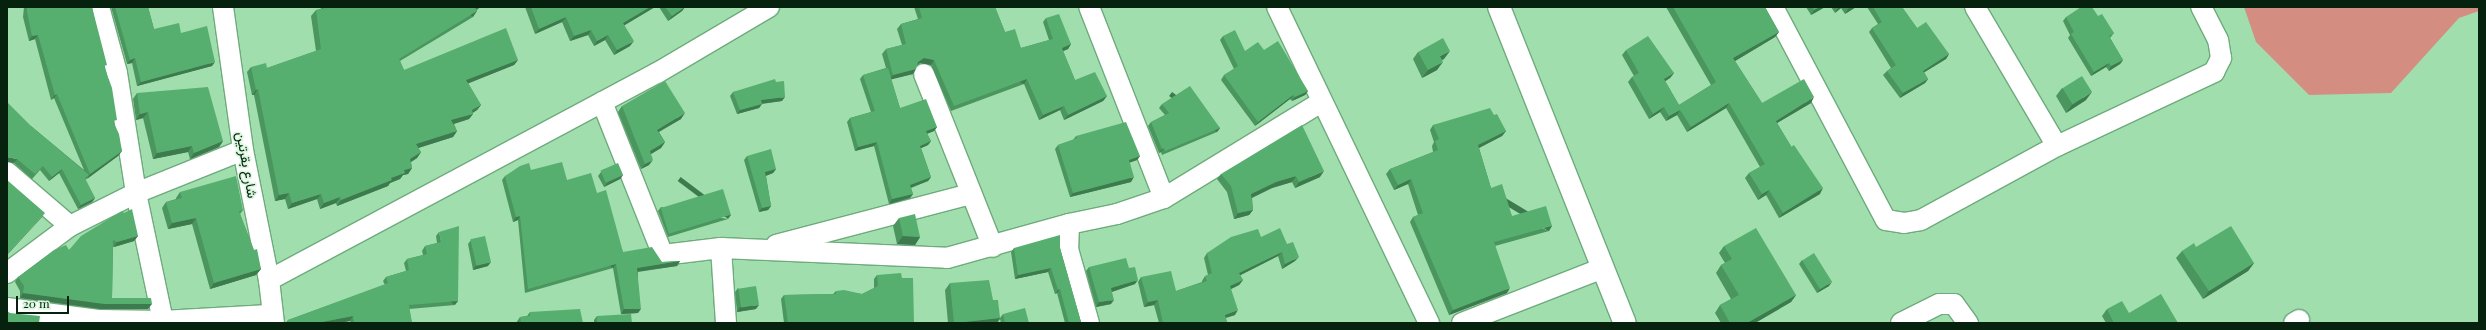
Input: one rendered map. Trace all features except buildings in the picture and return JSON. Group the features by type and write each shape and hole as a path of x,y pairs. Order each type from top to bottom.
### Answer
{"street":[{"path":"99,7 117,73 136,194 163,321"},
{"name":"شارع بقرتين","path":"223,7 243,150 269,280 273,319"},
{"path":"269,280 657,73 769,7"},
{"path":"1089,7 1164,198"},
{"path":"1277,7 1321,102 1429,323"},
{"path":"1499,7 1625,323"},
{"path":"1772,7 1886,220 1904,223 1921,220 2057,146 2214,72 2221,58 2218,40 2201,7"},
{"path":"1975,7 2057,146"},
{"path":"924,74 993,247"},
{"path":"602,102 663,254 720,248 947,258 993,247 1069,224 1117,214 1164,198 1321,102"},
{"path":"7,273 70,226 136,194 243,150"},
{"path":"7,172 70,226"},
{"path":"757,250 971,194"},
{"path":"1069,224 1068,249 1089,323"},
{"path":"720,248 726,323"},
{"path":"1462,323 1603,268"},
{"path":"1901,323 1940,304 1954,304 1968,323"},
{"path":"7,308 100,322 273,319"}],"shaded area":[{"path":"2244,7 2479,7 2479,11 2459,18 2391,93 2309,95 2256,42"}]}
